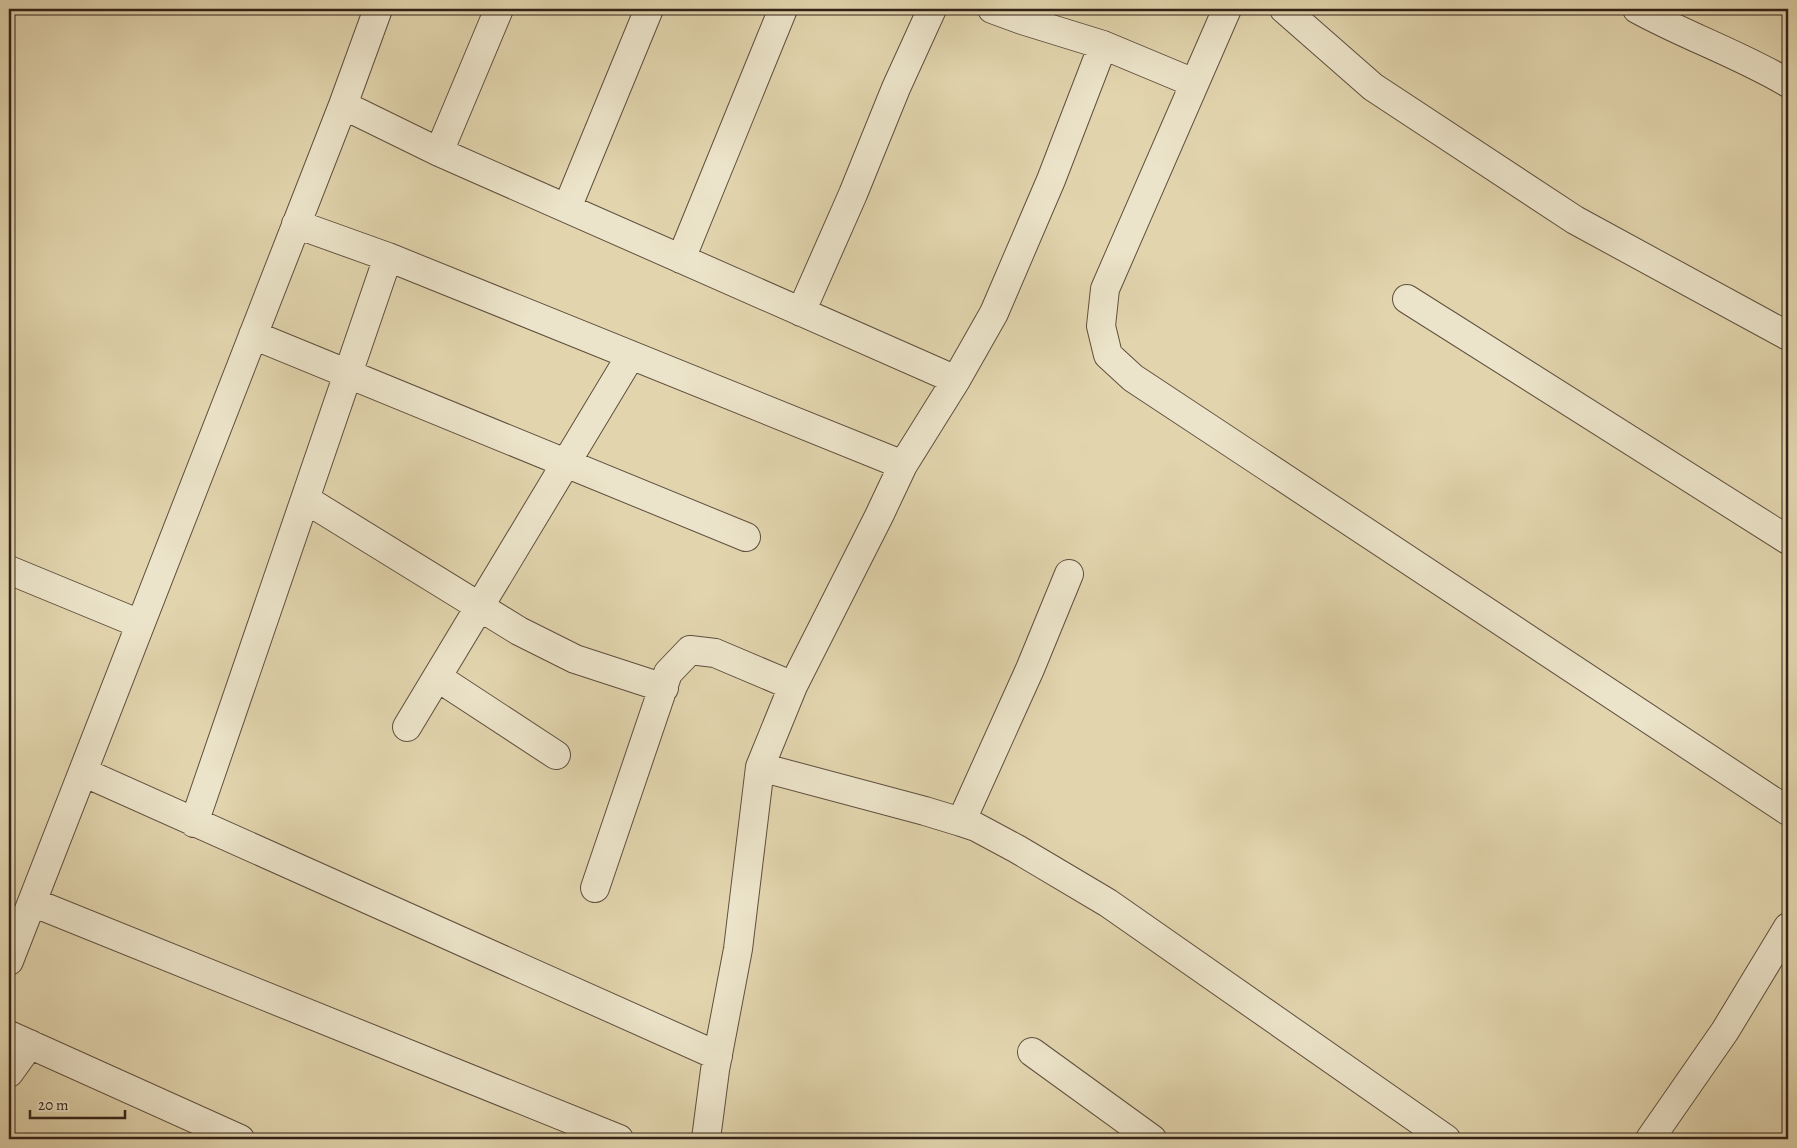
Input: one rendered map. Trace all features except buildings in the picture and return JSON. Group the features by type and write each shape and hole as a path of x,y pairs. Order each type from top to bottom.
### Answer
{"street":[{"path":"9,961 343,105 378,9"},
{"path":"439,152 499,9"},
{"path":"567,208 650,9"},
{"path":"681,259 783,9"},
{"path":"801,312 853,194 896,88 932,9"},
{"path":"992,9 1103,45 1194,83"},
{"path":"1227,9 1105,289 1101,326 1108,354 1133,378 1788,811"},
{"path":"1284,9 1373,87 1575,220 1788,336"},
{"path":"1637,9 1741,57 1788,83"},
{"path":"706,1139 718,1056 738,949 760,766 792,686 903,465 956,380 994,313 1051,180 1103,45"},
{"path":"343,105 439,152 956,380"},
{"path":"296,224 388,257 903,465"},
{"path":"194,823 388,257"},
{"path":"1407,299 1788,540"},
{"path":"253,335 746,537"},
{"path":"407,727 631,355"},
{"path":"305,499 519,631 575,659 664,688"},
{"path":"961,822 1030,668 1069,574"},
{"path":"12,577 140,624"},
{"path":"595,888 668,673 690,650 714,653 792,686"},
{"path":"437,677 556,754"},
{"path":"760,766 925,810 976,827 1017,848 1108,903 1446,1139"},
{"path":"82,772 718,1056"},
{"path":"32,902 619,1139"},
{"path":"1650,1139 1725,1031 1788,927"},
{"path":"9,1073 19,1039 240,1139"},
{"path":"1032,1052 1152,1139"}]}
